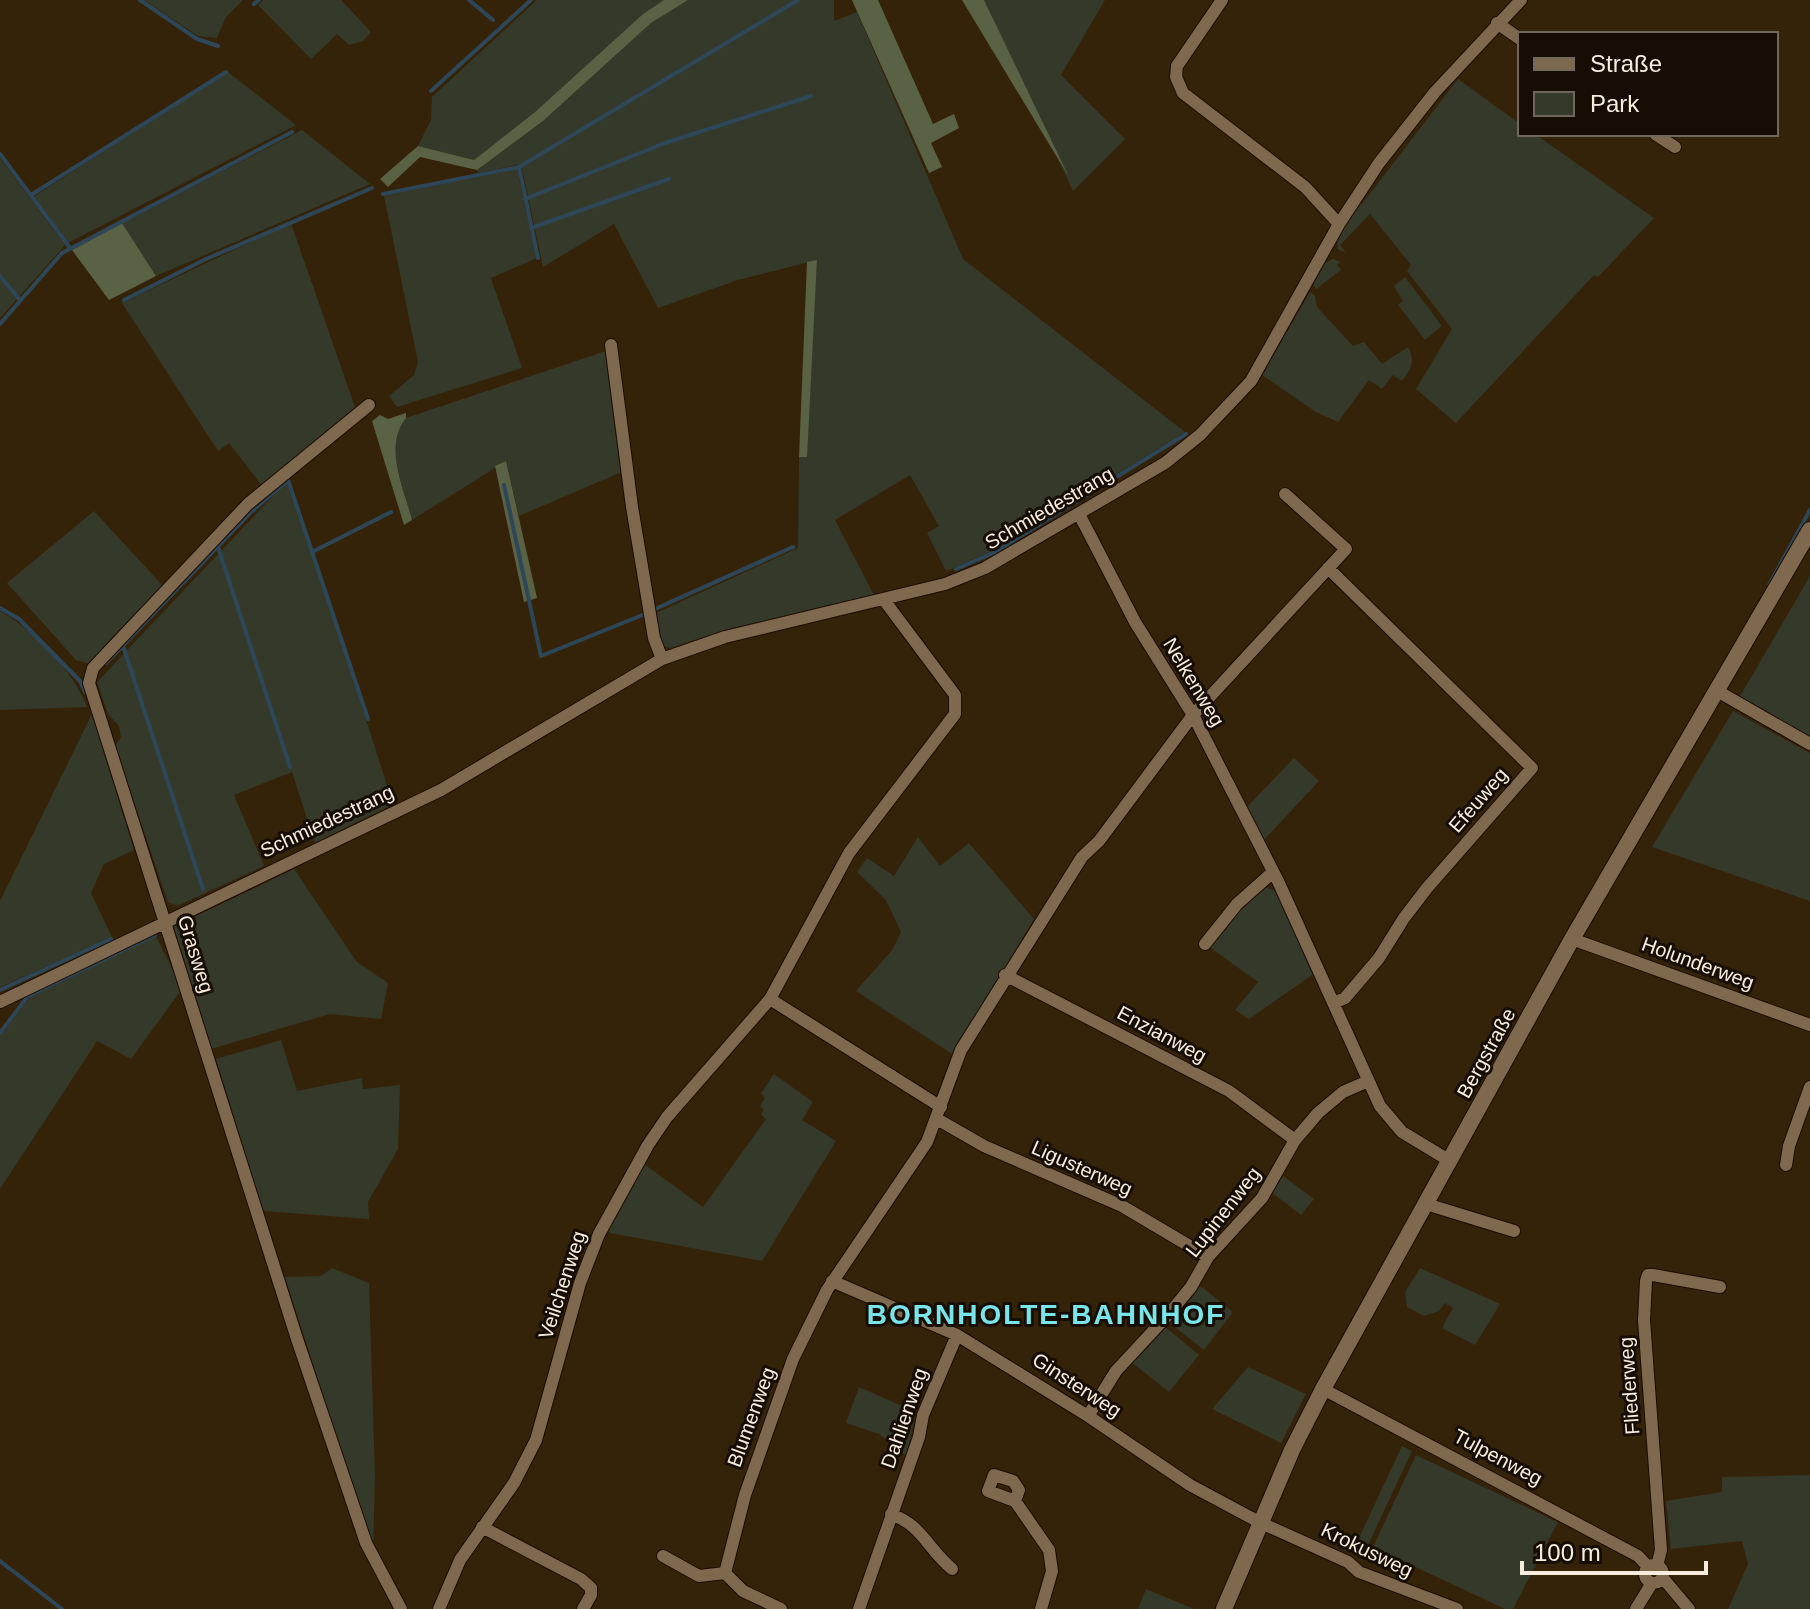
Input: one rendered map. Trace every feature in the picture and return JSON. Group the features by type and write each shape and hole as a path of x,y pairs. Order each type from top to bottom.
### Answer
{"street":[{"path":"1222,0 1177,66 1176,77 1183,93 1305,187 1339,224"},
{"name":"Schmiedestrang","path":"0,1002 441,790 662,659 725,637 945,584 985,568 1165,463 1200,435 1251,381 1339,224 1397,139 1497,23 1521,0"},
{"path":"1497,23 1518,38"},
{"path":"1658,136 1675,147"},
{"path":"611,345 632,507 654,638 662,659"},
{"name":"Grasweg","path":"369,405 248,504 89,674 292,1325 366,1543 401,1609"},
{"path":"832,1281 927,1142 961,1050 1005,975 1082,857 1099,841 1193,715 1346,549 1285,494"},
{"name":"Nelkenweg","path":"1079,514 1135,622 1193,715 1273,872 1334,1003 1366,1082 1386,1117 1402,1132 1450,1161"},
{"name":"Bergstraße","path":"1224,1609 1323,1389 1572,939 1808,538"},
{"name":"Efeuweg","path":"1328,568 1532,768 1427,888 1379,958 1345,998 1334,1003"},
{"name":"Veilchenweg","path":"439,1609 460,1560 514,1483 536,1440 580,1283 599,1234 667,1117 770,999 849,853 955,714 955,695 884,600"},
{"path":"1719,692 1810,744"},
{"path":"1205,944 1237,904 1273,872"},
{"name":"Holunderweg","path":"1572,939 1810,1025"},
{"name":"Enzianweg","path":"1005,975 1229,1091 1295,1140"},
{"path":"770,999 865,1057 939,1113"},
{"name":"Lupinenweg","path":"1088,1416 1116,1371 1191,1287 1208,1257 1262,1198 1295,1140 1318,1113 1343,1092 1366,1082"},
{"path":"1786,1165 1789,1146 1810,1087"},
{"name":"Ligusterweg","path":"939,1113 984,1146 1122,1206 1208,1257"},
{"path":"1426,1204 1514,1231"},
{"name":"Fliederweg","path":"1655,1574 1661,1550 1644,1320 1646,1281 1648,1275 1653,1275 1720,1287"},
{"name":"Ginsterweg","path":"832,1281 957,1335 1088,1416 1190,1485 1261,1523"},
{"name":"Blumenweg","path":"725,1573 745,1495 793,1359 832,1281"},
{"name":"Dahlienweg","path":"859,1609 923,1415 957,1335"},
{"name":"Tulpenweg","path":"1323,1389 1638,1556 1689,1609"},
{"path":"1015,1501 1051,1557 1052,1571 1041,1609"},
{"path":"891,1514 912,1522 935,1554 952,1569"},
{"name":"Krokusweg","path":"1261,1523 1348,1562 1359,1572 1457,1609"},
{"path":"482,1527 581,1579 591,1588 591,1595 583,1609"},
{"path":"663,1556 699,1576 725,1573 743,1591 781,1609"},
{"path":"1636,1609 1655,1574"}],"green space":[{"path":"144,0 243,0 226,17 217,38 198,36"},
{"path":"264,0 341,0 371,32 363,41 349,45 337,34 311,59 258,5"},
{"path":"537,0 664,0 643,14 535,112 474,160 418,146 431,120 432,97"},
{"path":"664,0 688,0 651,23 543,121 477,170 420,157 388,187 380,179 418,146 474,160 535,112 643,14"},
{"path":"688,0 834,0 834,21 857,12 963,259 1185,432 992,551 946,571 927,533 939,526 910,475 835,520 874,595 725,630 670,648 664,646 654,614 798,548 799,457 806,457 817,260 738,280 658,308 614,224 543,267 521,164 478,173 477,170 543,121 651,23"},
{"path":"852,0 878,0 933,124 954,114 959,128 931,143 942,167 929,173"},
{"path":"962,0 984,0 1069,177"},
{"path":"984,0 1105,0 1061,75 1125,139 1073,191"},
{"path":"228,72 296,125 68,243 33,197"},
{"path":"1458,79 1518,123 1518,136 1538,136 1654,218 1598,277 1594,275 1456,423 1416,389 1452,329 1407,271 1411,265 1370,214 1340,245 1346,253 1338,249 1337,237 1359,201 1362,204"},
{"path":"302,130 370,184 156,276 122,223"},
{"path":"0,158 65,245 0,318"},
{"path":"517,169 537,258 491,278 522,368 397,407 389,396 414,375 418,362 384,196"},
{"path":"122,223 156,276 109,300 72,250"},
{"path":"291,223 356,410 263,487 229,443 218,451 122,303"},
{"path":"1333,259 1341,262 1337,265 1341,270 1316,289 1313,284 1325,263"},
{"path":"817,260 807,457 799,457 807,262"},
{"path":"1405,277 1442,326 1425,340 1398,305 1403,301 1394,286"},
{"path":"1310,292 1315,296 1317,307 1353,346 1364,342 1382,364 1408,347 1412,357 1402,381 1393,375 1382,389 1369,380 1338,422 1316,412 1262,375"},
{"path":"609,350 624,471 519,516 506,461 412,520 396,455 399,429 406,418"},
{"path":"406,413 396,442 397,468 412,520 404,525 372,421 380,415 388,419"},
{"path":"506,461 537,598 524,602 495,466"},
{"path":"289,479 393,804 315,843 292,772 234,795 264,866 177,906 168,902 115,747 121,737 119,726 108,714 97,682"},
{"path":"94,511 163,586 90,664 76,660 7,583"},
{"path":"1810,576 1810,739 1739,698"},
{"path":"0,611 26,629 51,653 72,679 87,707 0,710"},
{"path":"1733,711 1810,753 1810,901 1652,847"},
{"path":"92,714 134,850 104,864 91,893 112,937 0,987 0,901"},
{"path":"1294,758 1319,781 1263,841 1245,809"},
{"path":"918,837 940,866 969,843 1034,919 952,1054 856,991 893,949 901,932 886,900 857,872 867,858 894,876"},
{"path":"294,869 357,962 388,983 381,1019 330,1014 211,1049 173,927"},
{"path":"1261,886 1276,891 1315,973 1249,1019 1235,1010 1258,982 1208,946"},
{"path":"156,936 182,989 131,1059 97,1041 0,1189 0,1036 31,996"},
{"path":"281,1040 297,1091 362,1078 363,1089 400,1085 398,1149 368,1202 369,1219 263,1211 216,1059"},
{"path":"774,1074 813,1102 802,1120 836,1141 762,1261 610,1233 606,1229 644,1164 703,1207 766,1119 761,1114 764,1110 760,1106 765,1098 761,1093"},
{"path":"1283,1176 1314,1199 1301,1215 1271,1192"},
{"path":"332,1268 369,1283 375,1476 373,1551 285,1277 321,1276"},
{"path":"1420,1268 1500,1304 1475,1345 1442,1328 1453,1308 1445,1303 1439,1311 1424,1316 1407,1307 1405,1292"},
{"path":"1202,1287 1233,1312 1204,1350 1167,1321 1195,1288"},
{"path":"1163,1325 1199,1355 1169,1392 1130,1361 1139,1350 1148,1348"},
{"path":"1248,1367 1306,1394 1281,1443 1212,1409"},
{"path":"859,1387 916,1412 906,1456 879,1434 846,1423"},
{"path":"1402,1446 1412,1451 1362,1558 1352,1553"},
{"path":"1416,1455 1558,1522 1513,1609 1505,1609 1373,1547"},
{"path":"1810,1475 1810,1609 1728,1609 1748,1564 1742,1541 1671,1549 1666,1501 1722,1492 1722,1477"},
{"path":"1146,1589 1194,1609 1138,1609"}],"waterway":[{"path":"140,0 197,39 218,46"},
{"path":"254,4 259,0"},
{"path":"469,0 493,20"},
{"path":"431,91 531,0"},
{"path":"383,194 519,167 798,0"},
{"path":"31,195 226,72"},
{"path":"525,199 665,143 811,96"},
{"path":"0,324 62,253 292,132"},
{"path":"0,154 70,248"},
{"path":"519,167 538,258"},
{"path":"531,228 669,179"},
{"path":"124,300 206,259 372,188"},
{"path":"0,276 20,300"},
{"path":"956,569 993,553 1186,434"},
{"path":"106,663 250,513 288,480 368,719"},
{"path":"504,485 541,656 645,614"},
{"path":"1769,585 1810,510"},
{"path":"312,552 391,512"},
{"path":"218,547 290,767"},
{"path":"655,609 793,547"},
{"path":"0,608 19,619 80,681 85,692"},
{"path":"123,646 203,889"},
{"path":"0,1033 28,996 155,935"},
{"path":"0,990 111,939"},
{"path":"0,1561 62,1609"}],"district":[{"name":"BORNHOLTE-BAHNHOF","path":"1046,1314"}]}
